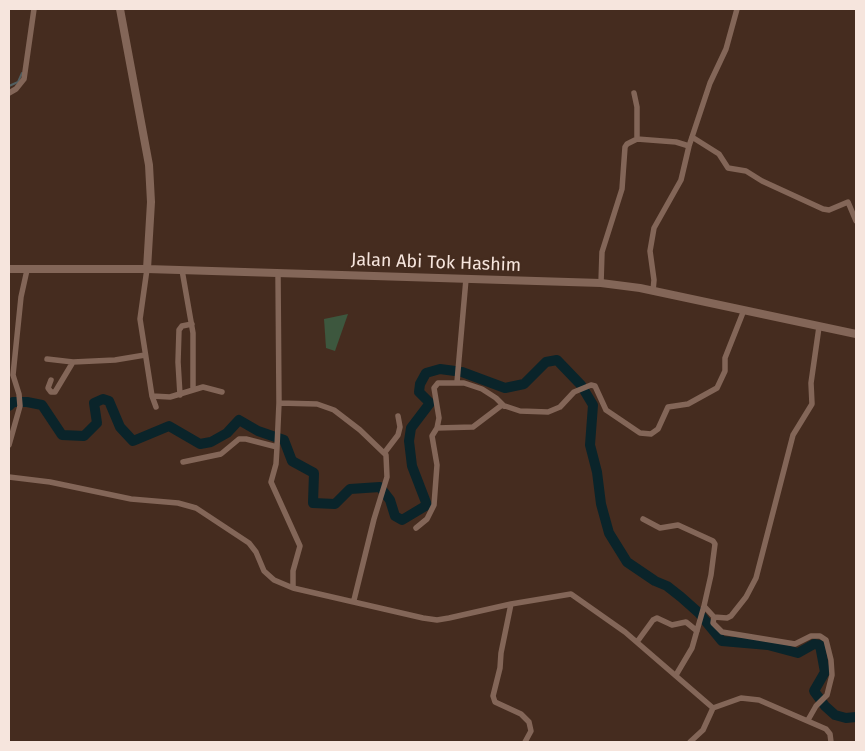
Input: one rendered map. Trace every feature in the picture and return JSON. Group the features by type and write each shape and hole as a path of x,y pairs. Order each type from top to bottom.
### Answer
{"main road":[{"path":"120,9 149,165 151,202 146,269"},
{"name":"Jalan Abi Tok Hashim","path":"9,269 146,269 601,282 653,291 819,328 856,334"}],"street":[{"path":"9,93 16,89 24,79 34,9"},
{"path":"653,291 650,251 652,237 662,212 681,180 689,146 710,83 726,49 737,9"},
{"path":"634,93 637,108 637,139"},
{"path":"692,137 719,154 728,168 746,171 824,209 829,210 848,202 856,221"},
{"path":"601,282 602,252 622,189 627,144 637,139 676,142 689,146"},
{"path":"146,269 140,310 145,355 149,366 152,396 156,407"},
{"path":"9,445 20,406 20,394 11,375 21,296 27,270"},
{"path":"182,270 192,324 193,390"},
{"path":"278,273 280,403 276,464 271,482 298,537 300,546 293,571 293,588"},
{"path":"457,382 466,279"},
{"path":"437,428 474,426 483,422 498,406 520,411 548,412 560,407 568,396 577,390 594,386 606,410 640,433 651,434 658,429 668,407 688,404 717,388 725,371 725,358 744,310"},
{"path":"180,395 179,330 182,326 192,324"},
{"path":"704,606 714,616 727,618 731,616 746,597 756,578 793,435 812,404 811,383 819,328"},
{"path":"48,359 73,362 112,360 145,355"},
{"path":"51,380 48,388 51,392 55,392 73,362"},
{"path":"416,528 427,519 434,505 437,466 432,436 437,428 439,418 434,388 438,383 457,382 482,388 504,406"},
{"path":"152,396 170,397 193,390 211,388 222,392"},
{"path":"280,403 317,404 334,410 384,452 388,467 354,600"},
{"path":"384,452 398,435 400,428 398,416"},
{"path":"182,462 221,454 239,439 277,444"},
{"path":"9,477 50,482 131,499 178,503 196,508 249,543 269,578 293,588 354,600 437,620 511,604 572,594 606,617 637,642 713,708"},
{"path":"643,519 660,528 678,525 713,541 714,544 711,575 702,615 688,657 676,675"},
{"path":"511,604 493,696 496,702 520,714 529,722 531,731 525,742"},
{"path":"714,616 713,623 722,632 795,644 811,636 823,638 829,647 832,667 827,695 816,706 808,720"},
{"path":"637,642 653,620 657,618 672,625 686,622 698,628"},
{"path":"690,742 703,730 713,708 742,698 759,700 808,720 826,729 830,734 831,742"}],"green space":[{"path":"348,314 335,351 326,348 324,319"}],"waterway":[{"path":"9,86 18,82 22,73"},
{"path":"462,372 505,388 524,384 546,362 557,360 581,385 593,405 590,445 597,472 601,504 609,533 627,562 655,581 667,586 681,597 699,613 722,641 768,645 798,653 814,644 820,645 825,672 814,691 825,706 835,715 846,718 856,717"},
{"path":"9,406 13,402 42,405 62,435 84,436 97,423 94,403 103,399 109,401 120,427 133,441 169,426 200,444 211,442 227,433 239,420 258,431 284,440 292,461 314,473 313,503 335,504 350,489 380,487 390,500 395,516 402,520 427,505 412,466 409,441 411,428 430,403 419,392 420,384 426,373 440,369 455,371"}]}
